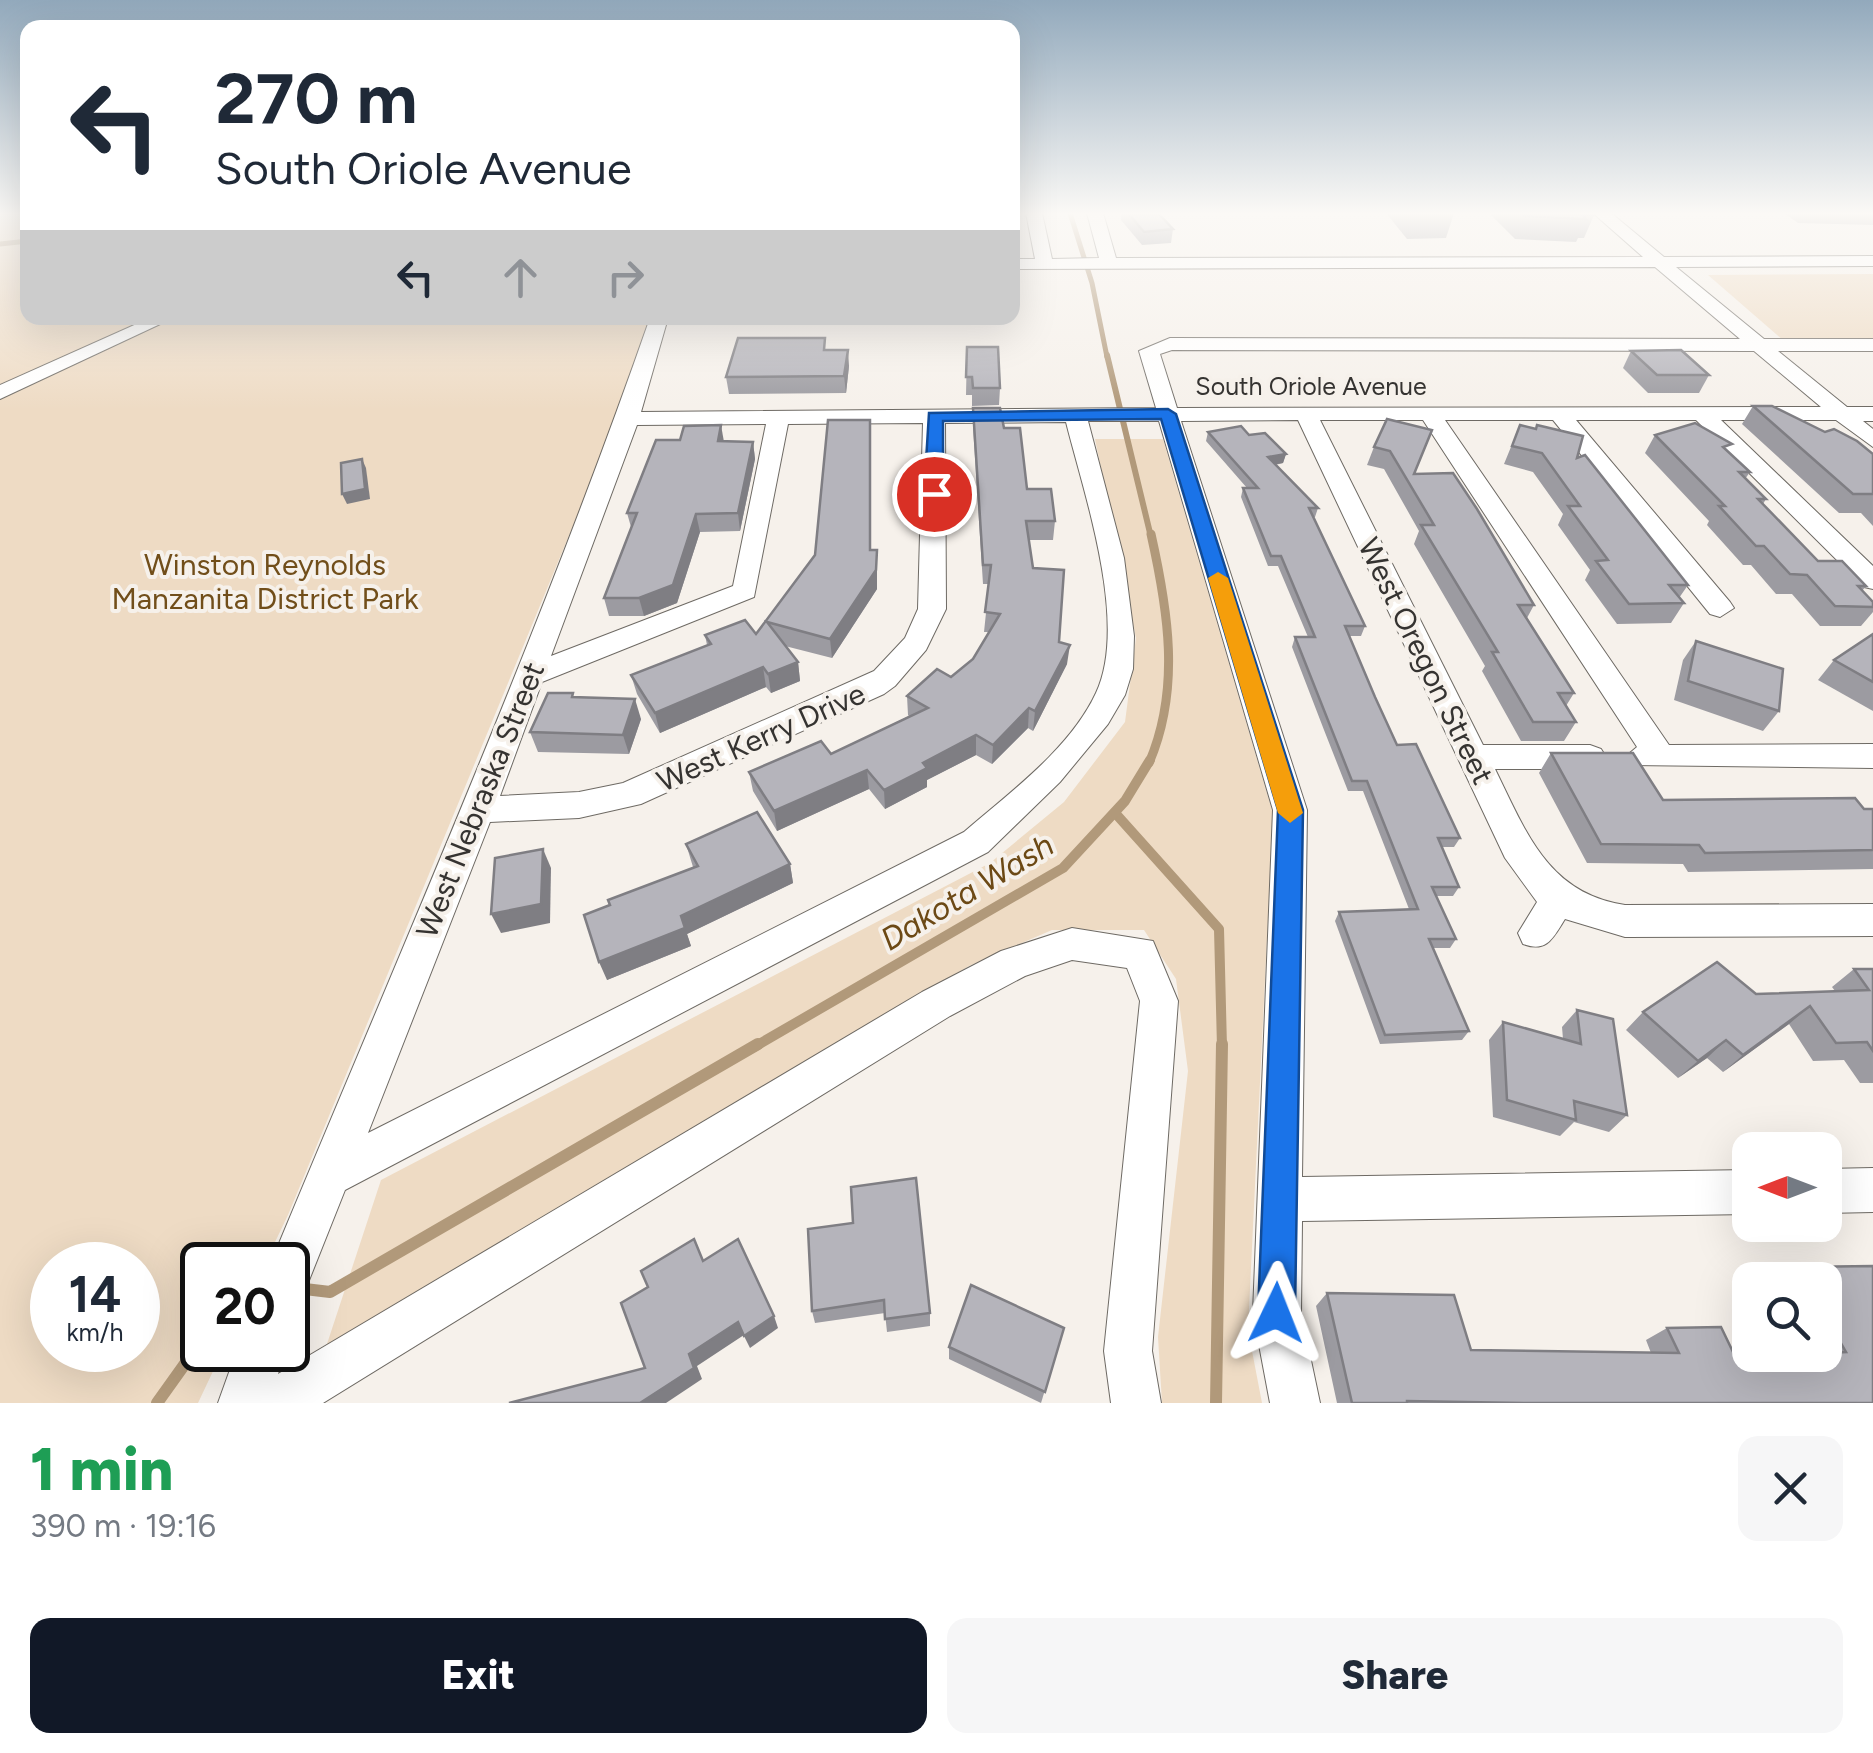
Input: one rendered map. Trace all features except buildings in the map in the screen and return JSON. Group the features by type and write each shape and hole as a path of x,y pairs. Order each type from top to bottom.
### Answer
{"street":[{"path":"1682,278 1873,440"},
{"path":"0,393 149,325"},
{"name":"West Nebraska Street","path":"302,1242 478,810 628,419 657,325"},
{"path":"1295,1403 1276,1313 1290,810 1149,351 1170,344 1873,345"},
{"name":"South Oriole Avenue","path":"628,419 1306,412 1873,414"},
{"name":"West Oregon Street","path":"1306,412 1530,871 1560,900"},
{"path":"1429,413 1660,757"},
{"path":"1559,413 1720,608"},
{"path":"1702,414 1873,581"},
{"name":"West Kerry Drive","path":"478,810 579,805 629,795 874,687 901,666 922,639 932,609 934,416"},
{"path":"328,1176 976,842 1059,766 1112,691 1122,611 1076,417"},
{"path":"529,676 745,590 778,418"},
{"path":"1473,757 1873,756"},
{"path":"1536,932 1560,900 1584,913 1624,921 1873,920"},
{"path":"276,1403 936,1004 1014,962 1072,944 1140,953 1159,1001 1128,1351 1136,1403"},
{"path":"1842,1191 1873,1190"},
{"path":"1280,1198 1732,1192"},
{"path":"242,1403 253,1372"}],"green space":[{"name":"Winston Reynolds Manzanita District Park","path":"0,278 20,278 20,325 650,325 618,417 275,1242 180,1242 180,1372 213,1372 198,1403 0,1403"},
{"path":"1712,278 1873,278 1873,339 1783,340"},
{"path":"1095,439 1163,439 1273,814 1248,1330 1262,1403 1162,1403 1158,1337 1188,1071 1176,979 1144,930 1052,930 969,966 324,1353 381,1180 990,863 1064,802 1125,722 1136,638"}],"waterway":[{"name":"Dakota Wash","path":"1091,278 1107,357"},
{"name":"Dakota Wash","path":"1107,355 1151,537"},
{"name":"Dakota Wash","path":"1149,763 1159,735 1168,678 1166,620 1151,534"},
{"name":"Dakota Wash","path":"754,1047 1063,868 1125,801 1150,760"},
{"path":"1116,814 1219,929 1222,1046"},
{"name":"Dakota Wash","path":"310,1290 330,1292 758,1044"},
{"path":"1216,1403 1222,1046"},
{"name":"Dakota Wash","path":"157,1403 180,1371"}],"slow traffic":[{"path":"1218,578 1290,813"}],"route":[{"path":"934,494 934,416 1168,414 1290,810 1276,1313"}]}
